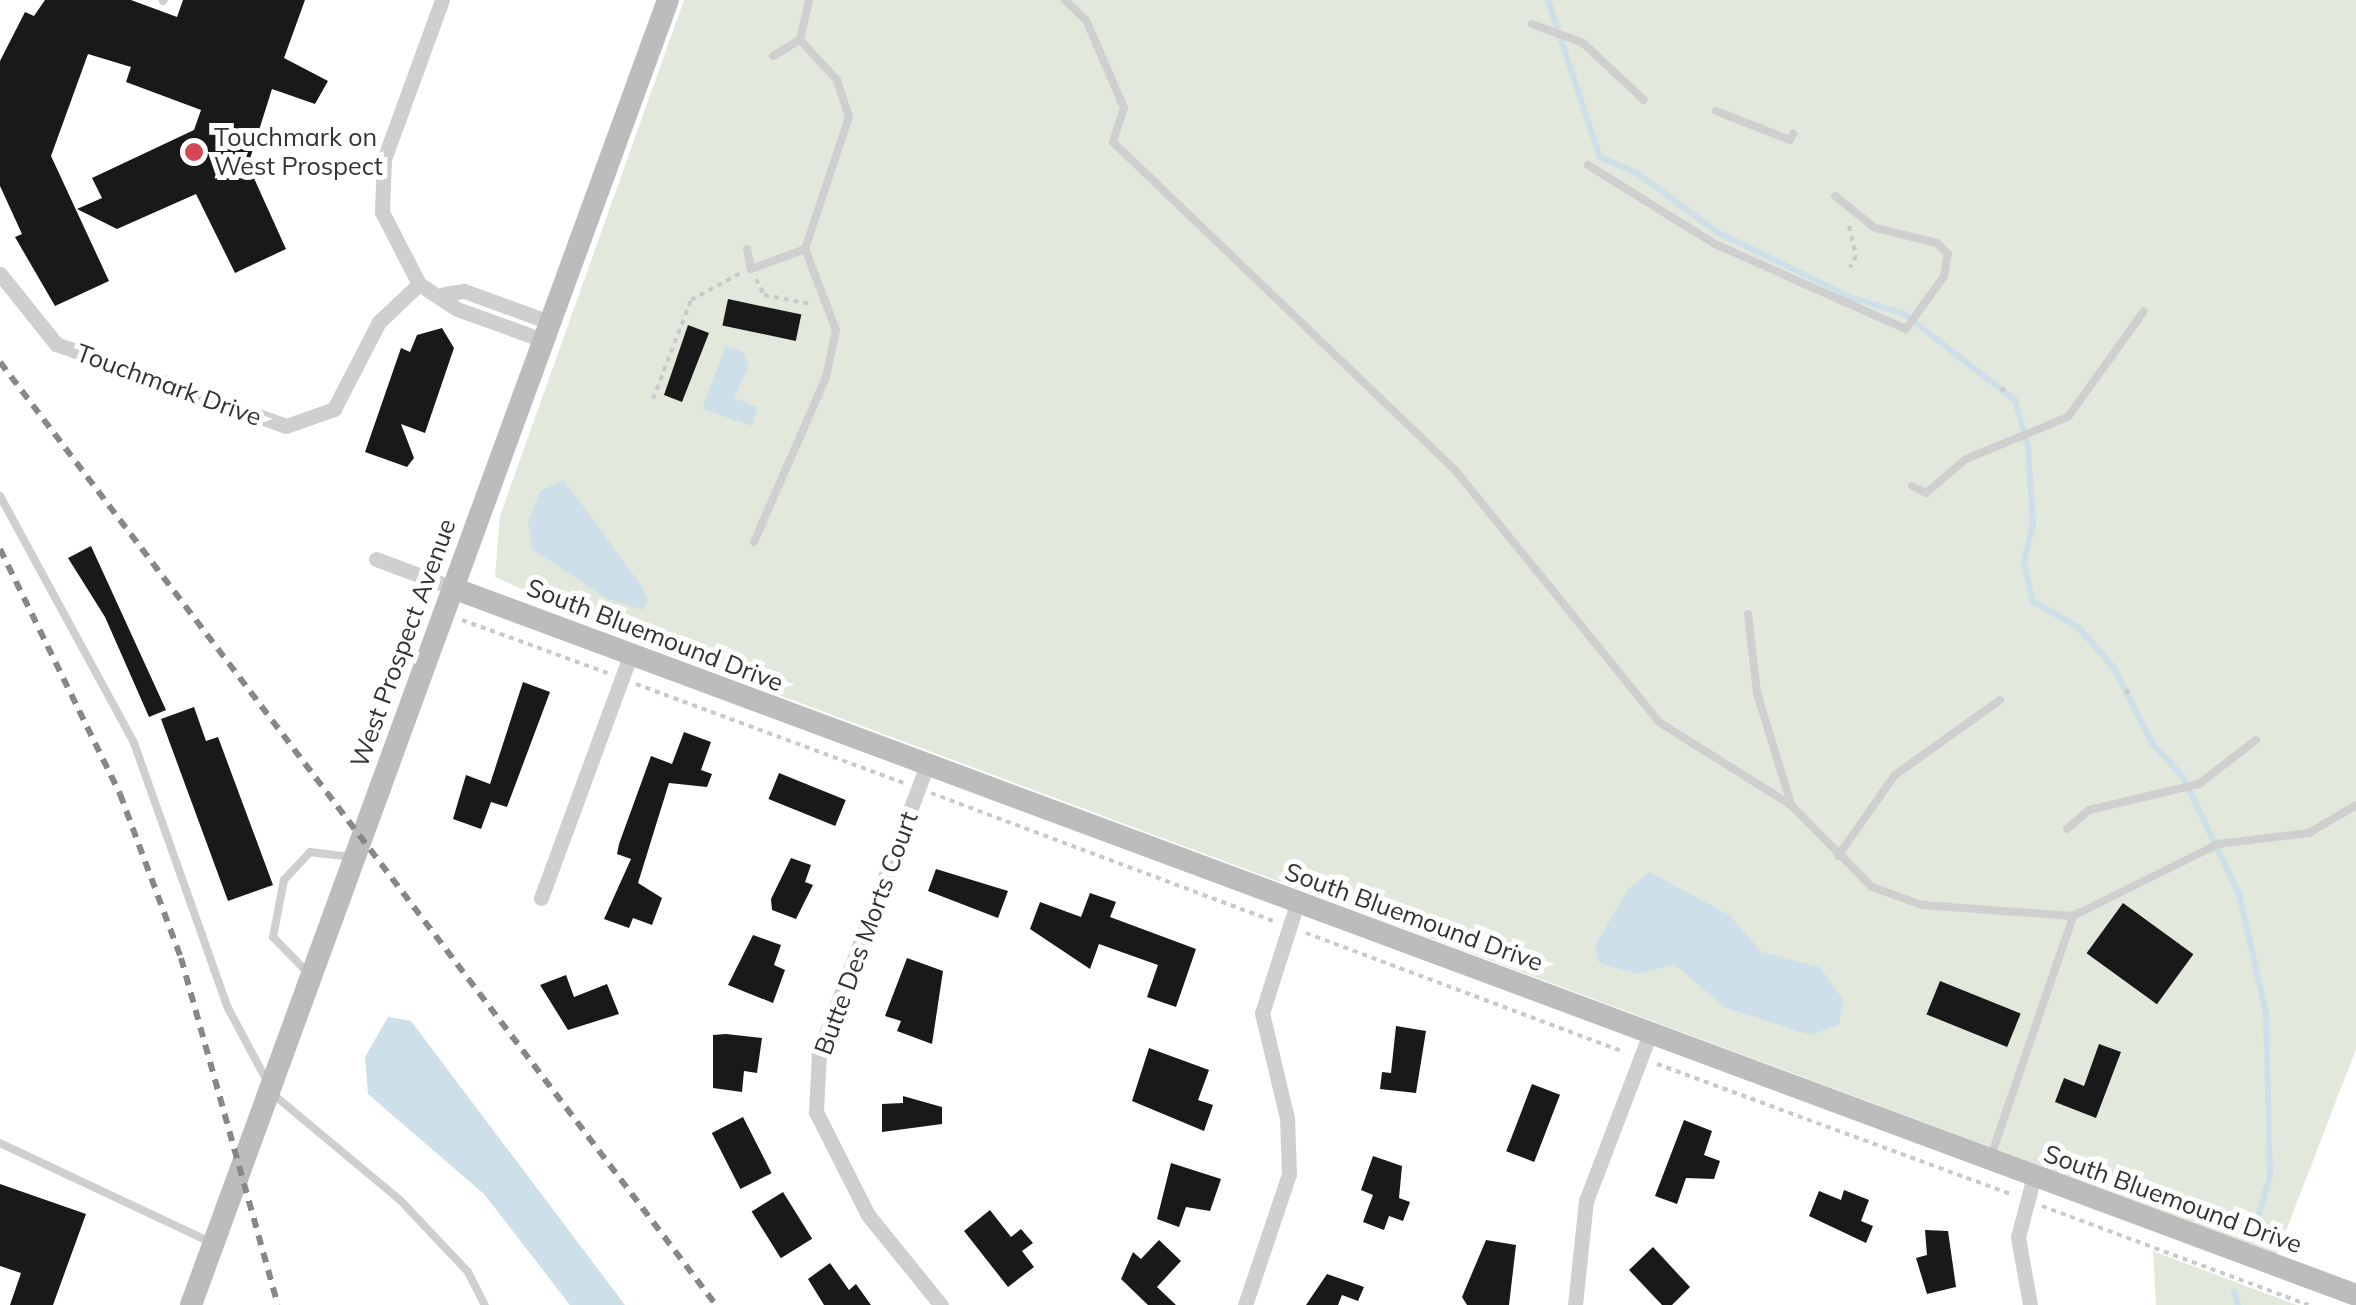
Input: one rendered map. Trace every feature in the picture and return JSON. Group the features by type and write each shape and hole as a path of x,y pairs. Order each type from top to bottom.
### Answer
{"main road":[{"name":"West Prospect Avenue","path":"191,1305 668,0"},
{"name":"South Bluemound Drive","path":"453,588 626,667 927,765 2356,1296"}],"street":[{"path":"442,0 379,186 386,223 418,284 444,294 457,309 546,331"},
{"name":"Touchmark Drive","path":"0,274 56,344 286,426 334,410 378,322 418,284"},
{"path":"376,559 453,588"},
{"path":"541,898 626,667"},
{"name":"Butte Des Morts Court","path":"927,765 820,1053 816,1112 868,1215 940,1305"},
{"path":"1245,1305 1291,1155 1262,1013 1297,903"},
{"path":"1575,1305 1586,1201 1650,1033"},
{"path":"2030,1305 2018,1237 2034,1176"}],"lane":[{"path":"773,56 800,40 809,0"},
{"path":"1065,0 1086,20 1124,108 1114,142 1455,470 1659,722 1791,805 1838,856 1893,899 2072,916 2212,846 2309,833 2356,805"},
{"path":"1535,26 1580,41 1644,100"},
{"path":"754,542 826,377 836,330 805,248 849,117 837,80 800,40"},
{"path":"1716,111 1790,140 1792,134"},
{"path":"1588,165 1715,244 1897,328 1913,322 1944,276 1945,250 1875,228 1834,196"},
{"path":"746,249 751,269 805,248"},
{"path":"1912,486 1926,493 1966,459 2026,435 2088,398 2144,311"},
{"path":"0,496 134,743 228,1008 270,1089 288,1114 400,1200 468,1272 485,1305"},
{"path":"1748,614 1757,693 1791,805"},
{"path":"1838,856 1895,775 2000,700"},
{"path":"2067,829 2089,810 2186,788 2256,740"},
{"path":"311,976 272,937 284,880 310,852 354,857"},
{"path":"1990,1160 2072,916"},
{"path":"0,1143 214,1244"}],"path":[{"path":"1850,268 1853,246"},
{"path":"653,399 691,300 751,269 764,294 830,310"},
{"path":"444,613 626,667 918,788 2308,1305"},
{"path":"2126,693 2132,689"}],"shaded area":[{"path":"684,0 2356,0 2356,1049 2277,1254 653,648 495,577 500,516"},
{"path":"725,347 742,351 749,366 734,398 758,407 752,426 702,409"},
{"path":"564,480 639,582 648,599 643,610 606,598 532,549 528,521 540,491"},
{"path":"1650,872 1729,915 1762,952 1820,967 1843,1000 1839,1025 1810,1035 1726,1008 1674,964 1638,974 1599,963 1595,946 1629,888"},
{"path":"388,1017 411,1021 625,1305 570,1305 484,1194 368,1094 365,1057"},
{"path":"2153,1251 2297,1305 2156,1305"}],"building":[{"name":"Touchmark on West Prospect","path":"45,0 131,0 177,17 183,0 305,0 284,58 328,81 315,104 272,89 248,165 286,249 235,273 196,194 117,229 77,209 102,198 92,178 194,130 201,110 126,82 131,67 88,54 51,156 109,281 55,306 15,237 22,234 0,186 0,61 25,12 34,16"},
{"path":"728,299 801,315 796,341 722,325"},
{"path":"688,325 709,333 682,402 664,395"},
{"path":"442,328 454,348 425,433 401,424 414,458 407,467 365,452 401,348 410,352 417,335"},
{"path":"91,546 166,710 149,717 105,617 68,558"},
{"path":"523,682 550,692 507,807 491,802 481,829 453,819 466,775 490,784"},
{"path":"194,707 206,741 218,737 273,885 228,901 161,719"},
{"path":"684,732 711,742 701,770 712,774 707,787 669,783 638,883 662,898 652,925 633,918 629,928 604,919 631,859 617,854 619,844 651,756 672,764"},
{"path":"779,773 846,800 835,826 769,799"},
{"path":"791,858 811,865 805,882 813,885 796,919 772,910 771,899"},
{"path":"936,869 1008,891 998,918 928,891"},
{"path":"1090,893 1116,902 1110,917 1196,949 1176,1007 1147,997 1158,965 1099,944 1090,969 1030,929 1040,902 1081,917"},
{"path":"2123,903 2193,954 2157,1004 2087,953"},
{"path":"753,935 781,945 774,965 785,970 773,1003 728,985"},
{"path":"907,958 943,971 932,1044 897,1031 901,1021 885,1016"},
{"path":"566,975 574,997 607,984 619,1014 568,1030 540,985"},
{"path":"1940,981 2021,1014 2007,1047 1927,1014"},
{"path":"1396,1026 1426,1031 1416,1093 1380,1089 1382,1072 1391,1073"},
{"path":"713,1035 762,1038 757,1073 744,1071 742,1092 713,1088"},
{"path":"2099,1044 2121,1052 2096,1118 2055,1102 2064,1078 2084,1086"},
{"path":"1149,1048 1209,1070 1198,1100 1213,1105 1204,1131 1132,1101"},
{"path":"1532,1084 1560,1095 1534,1162 1506,1151"},
{"path":"903,1096 942,1107 942,1124 882,1132 882,1104 903,1103"},
{"path":"743,1117 772,1173 740,1189 712,1133"},
{"path":"1684,1120 1712,1131 1704,1155 1720,1161 1714,1179 1686,1178 1677,1204 1655,1196"},
{"path":"1373,1156 1402,1166 1399,1198 1410,1202 1403,1221 1389,1216 1384,1230 1363,1222 1373,1195 1361,1190"},
{"path":"1171,1163 1221,1179 1210,1211 1186,1207 1179,1227 1157,1219"},
{"path":"0,1184 86,1214 53,1305 10,1305 21,1273 0,1266"},
{"path":"1844,1190 1869,1200 1861,1221 1873,1226 1866,1243 1809,1216 1819,1191 1841,1200"},
{"path":"783,1192 812,1239 781,1258 752,1212"},
{"path":"990,1210 1011,1237 1021,1229 1033,1243 1022,1251 1034,1267 1008,1287 964,1231"},
{"path":"1925,1230 1948,1231 1956,1287 1927,1294 1916,1258 1927,1255"},
{"path":"1159,1240 1181,1261 1157,1287 1176,1305 1148,1305 1121,1279 1133,1252 1141,1259"},
{"path":"1486,1240 1516,1245 1509,1305 1467,1305 1462,1297"},
{"path":"1653,1247 1690,1287 1672,1305 1662,1305 1629,1270"},
{"path":"830,1263 849,1290 856,1284 871,1305 824,1305 808,1279"},
{"path":"1327,1274 1364,1287 1358,1301 1342,1295 1338,1305 1306,1305"}],"waterway":[{"path":"1548,0 1600,157 1637,173 1717,232 1850,297 1904,314 2015,400 2028,447 2033,523 2024,561 2032,601 2078,627 2114,668 2152,743 2183,777 2239,894 2266,1013 2270,1176 2254,1231"},
{"path":"2234,1291 2238,1305"}],"railway":[{"path":"0,362 716,1305"},
{"path":"0,549 120,794 181,958 278,1305"}],"place":[{"name":"Touchmark on West Prospect","path":"194,152"}]}
